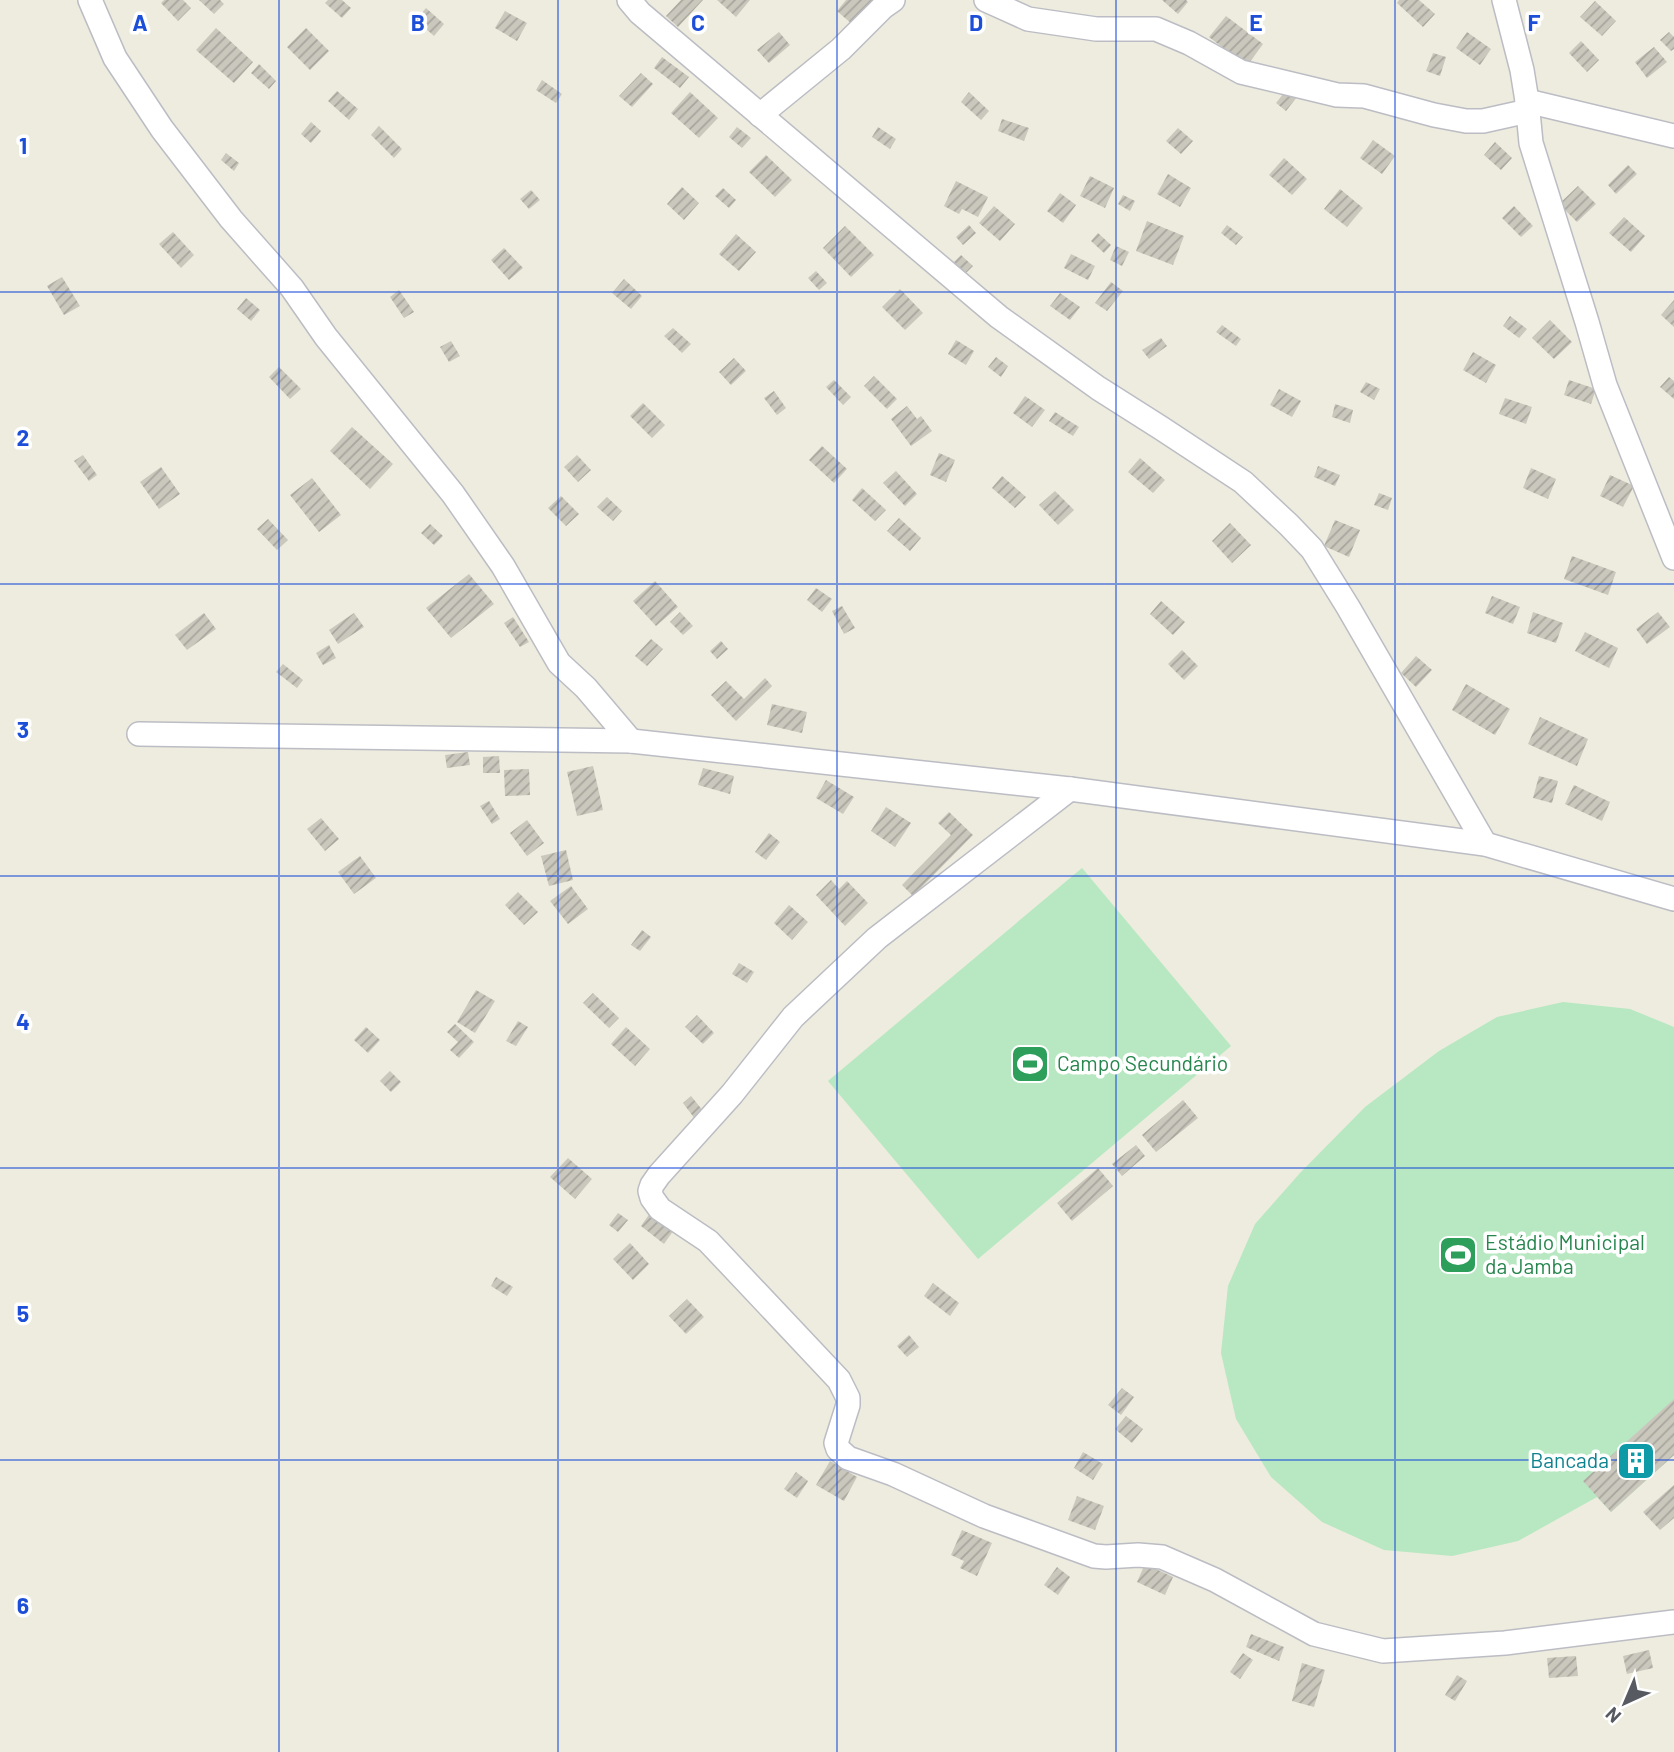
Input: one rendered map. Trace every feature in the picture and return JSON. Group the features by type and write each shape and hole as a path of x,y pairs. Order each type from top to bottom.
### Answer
{"street":[{"path":"90,0 115,58 162,129 232,219 292,288 326,337 453,494 503,566 559,663 586,688 631,741"},
{"path":"629,0 640,13 999,317 1098,388 1243,482 1289,525 1312,549 1485,844"},
{"path":"760,115 841,49 893,0"},
{"path":"986,0 1028,19 1096,29 1156,29 1241,72 1337,95 1364,96 1434,115 1483,121 1528,106 1674,136"},
{"path":"1504,0 1522,69 1531,143 1605,385 1674,558"},
{"path":"139,734 631,741 1070,789 1485,844 1674,899"},
{"path":"1070,789 877,938 793,1017 732,1094 659,1175 650,1191 652,1198 660,1209 708,1241 839,1380 848,1398 848,1405 836,1443 838,1449 848,1458 892,1474 984,1516 1094,1556 1162,1557 1215,1580 1314,1634 1383,1651 1506,1643 1674,1622"}],"green space":[{"name":"Campo Secundário","path":"1082,868 1231,1046 978,1259 828,1081"},
{"name":"Estádio Municipal da Jamba","path":"1563,1002 1630,1009 1674,1027 1674,1455 1611,1512 1597,1497 1518,1541 1452,1556 1384,1550 1322,1522 1271,1477 1236,1419 1221,1353 1228,1286 1255,1224 1300,1173 1365,1107 1439,1051 1497,1017"}],"building":[{"path":"164,0 183,0 191,8 178,21 161,3"},
{"path":"199,0 220,0 224,4 214,14"},
{"path":"328,0 342,0 351,8 342,18 325,3"},
{"path":"681,0 703,0 678,27 666,16"},
{"path":"717,0 750,0 736,17"},
{"path":"846,0 875,0 853,25 837,11"},
{"path":"1162,0 1186,0 1188,2 1178,14"},
{"path":"1399,0 1419,0 1435,14 1423,27 1397,3"},
{"path":"1595,1 1616,21 1602,36 1580,17"},
{"path":"426,8 444,24 434,36 416,20"},
{"path":"505,11 527,23 517,41 495,28"},
{"path":"1226,16 1263,44 1247,66 1209,37"},
{"path":"216,28 253,62 234,83 196,50"},
{"path":"306,28 329,51 310,70 287,47"},
{"path":"779,32 790,45 769,63 757,50"},
{"path":"1467,32 1491,49 1480,65 1456,48"},
{"path":"1669,32 1674,37 1674,49 1671,51 1660,40"},
{"path":"1581,41 1599,60 1587,72 1569,53"},
{"path":"1654,47 1667,62 1647,78 1635,62"},
{"path":"1433,53 1446,57 1440,76 1426,71"},
{"path":"662,57 689,77 680,88 654,68"},
{"path":"259,64 276,81 269,89 251,73"},
{"path":"641,73 653,84 632,107 619,96"},
{"path":"542,80 562,94 556,103 536,90"},
{"path":"1287,89 1297,97 1286,111 1276,103"},
{"path":"337,91 358,109 349,120 328,101"},
{"path":"690,92 718,118 699,138 671,113"},
{"path":"969,92 989,111 981,120 961,102"},
{"path":"1002,119 1029,128 1024,141 998,131"},
{"path":"311,122 321,131 311,143 301,134"},
{"path":"379,126 402,149 394,158 371,135"},
{"path":"737,127 751,138 742,148 729,137"},
{"path":"878,127 896,139 890,149 872,137"},
{"path":"1178,128 1193,141 1181,154 1166,141"},
{"path":"1373,140 1395,156 1382,174 1360,158"},
{"path":"1495,142 1512,158 1501,170 1484,155"},
{"path":"226,153 239,163 234,171 221,160"},
{"path":"766,155 792,180 775,197 749,172"},
{"path":"1284,158 1307,179 1292,195 1269,175"},
{"path":"1628,165 1637,174 1616,194 1608,185"},
{"path":"1168,174 1191,188 1180,207 1157,194"},
{"path":"1090,176 1114,188 1105,208 1080,196"},
{"path":"956,181 988,197 978,217 962,209 959,214 944,206"},
{"path":"1578,186 1596,204 1577,222 1559,204"},
{"path":"682,187 699,203 684,220 667,204"},
{"path":"723,188 736,200 729,208 715,196"},
{"path":"1340,189 1363,208 1347,227 1324,209"},
{"path":"531,190 540,200 529,209 520,199"},
{"path":"1060,193 1076,205 1063,223 1047,211"},
{"path":"1123,195 1135,201 1130,211 1118,204"},
{"path":"994,206 1015,224 1000,241 979,223"},
{"path":"1514,206 1533,226 1521,237 1502,218"},
{"path":"1624,217 1645,236 1631,252 1609,233"},
{"path":"1147,221 1184,236 1173,265 1136,251"},
{"path":"969,225 976,233 963,245 956,237"},
{"path":"1227,225 1243,237 1236,245 1221,233"},
{"path":"845,226 874,255 851,277 823,248"},
{"path":"173,232 194,255 181,268 159,244"},
{"path":"1098,233 1111,245 1104,253 1091,241"},
{"path":"736,234 756,252 739,271 719,254"},
{"path":"1116,246 1129,252 1122,266 1110,260"},
{"path":"504,248 523,268 509,280 491,260"},
{"path":"1071,254 1095,266 1088,280 1064,268"},
{"path":"961,255 973,266 965,274 954,262"},
{"path":"816,271 827,283 819,290 808,278"},
{"path":"62,277 80,306 64,315 47,286"},
{"path":"624,279 642,296 631,309 612,293"},
{"path":"1111,282 1123,291 1107,311 1095,303"},
{"path":"900,289 923,313 905,330 882,307"},
{"path":"399,290 414,312 404,318 390,297"},
{"path":"1060,293 1080,307 1070,320 1050,306"},
{"path":"246,298 260,310 251,321 237,309"},
{"path":"1674,300 1674,327 1661,315"},
{"path":"1510,316 1527,329 1519,338 1503,326"},
{"path":"1550,320 1572,342 1554,359 1532,338"},
{"path":"1222,325 1241,339 1236,346 1216,332"},
{"path":"673,328 691,344 682,353 664,336"},
{"path":"1161,338 1167,346 1149,359 1142,350"},
{"path":"956,340 974,351 966,365 948,354"},
{"path":"451,341 460,356 449,362 440,347"},
{"path":"1473,352 1496,365 1486,383 1463,370"},
{"path":"996,357 1008,366 1001,377 988,367"},
{"path":"734,358 746,371 731,385 719,372"},
{"path":"279,367 301,389 290,399 269,377"},
{"path":"874,376 897,399 887,409 864,386"},
{"path":"1669,377 1674,381 1674,399 1660,387"},
{"path":"834,380 851,397 843,405 826,387"},
{"path":"1569,380 1596,389 1591,404 1564,395"},
{"path":"1366,382 1380,389 1374,400 1360,392"},
{"path":"1279,389 1301,401 1292,417 1270,405"},
{"path":"774,391 786,408 777,415 764,398"},
{"path":"1025,396 1045,410 1032,427 1013,413"},
{"path":"1505,398 1532,407 1526,424 1499,414"},
{"path":"643,403 665,425 652,438 630,416"},
{"path":"1335,404 1353,410 1350,423 1332,417"},
{"path":"907,406 917,419 921,416 932,431 911,446 891,419"},
{"path":"1055,412 1079,427 1073,436 1049,421"},
{"path":"352,427 393,464 370,489 330,451"},
{"path":"822,446 847,469 834,483 809,460"},
{"path":"939,453 955,460 946,482 930,475"},
{"path":"83,455 97,475 89,481 74,461"},
{"path":"577,455 591,470 578,482 564,467"},
{"path":"1140,458 1165,480 1153,493 1128,472"},
{"path":"1318,466 1340,475 1335,486 1314,477"},
{"path":"161,467 180,494 159,509 140,482"},
{"path":"1531,468 1556,479 1548,499 1523,488"},
{"path":"896,471 917,494 905,506 883,483"},
{"path":"1610,475 1634,486 1623,507 1600,496"},
{"path":"1002,476 1026,497 1015,508 992,488"},
{"path":"312,478 341,515 319,532 290,495"},
{"path":"862,488 886,510 875,521 852,500"},
{"path":"1055,491 1074,510 1058,525 1039,505"},
{"path":"1379,493 1392,498 1388,510 1374,505"},
{"path":"561,496 579,514 566,526 548,508"},
{"path":"607,497 622,511 613,521 597,507"},
{"path":"899,518 921,538 910,551 887,531"},
{"path":"268,519 288,540 277,550 257,529"},
{"path":"1335,520 1360,530 1349,557 1324,546"},
{"path":"1230,523 1251,545 1232,563 1212,541"},
{"path":"430,524 443,536 434,545 421,533"},
{"path":"1572,556 1616,572 1608,595 1564,579"},
{"path":"469,574 494,604 451,638 426,608"},
{"path":"655,581 678,607 656,626 633,601"},
{"path":"816,588 832,599 822,612 807,600"},
{"path":"1492,596 1520,607 1513,624 1485,613"},
{"path":"1161,601 1185,622 1173,635 1150,614"},
{"path":"842,606 855,628 844,634 832,611"},
{"path":"680,612 693,626 683,635 670,622"},
{"path":"1533,612 1563,623 1556,643 1527,633"},
{"path":"1658,612 1670,627 1647,644 1636,629"},
{"path":"204,613 216,629 187,650 175,635"},
{"path":"354,613 364,627 338,644 329,630"},
{"path":"513,617 529,642 520,647 504,623"},
{"path":"1585,632 1618,648 1609,668 1575,651"},
{"path":"651,639 663,649 647,666 635,656"},
{"path":"721,641 728,649 717,659 710,651"},
{"path":"329,645 336,658 323,665 316,653"},
{"path":"1182,650 1198,666 1184,680 1168,664"},
{"path":"1416,656 1432,670 1416,687 1401,673"},
{"path":"283,664 303,680 297,688 276,672"},
{"path":"765,678 772,686 736,721 711,695 726,681 744,699"},
{"path":"1466,684 1510,709 1495,735 1452,710"},
{"path":"772,704 807,712 802,733 767,725"},
{"path":"1540,717 1588,739 1577,766 1528,744"},
{"path":"468,752 470,765 447,768 445,755"},
{"path":"499,756 500,773 483,773 483,757"},
{"path":"593,766 603,810 577,816 567,772"},
{"path":"703,768 734,776 730,794 698,785"},
{"path":"529,769 530,795 505,796 504,770"},
{"path":"1539,776 1558,781 1552,803 1533,798"},
{"path":"826,780 854,797 843,814 816,798"},
{"path":"1574,785 1610,802 1602,821 1565,804"},
{"path":"489,801 500,819 492,824 480,806"},
{"path":"886,807 911,823 895,847 871,831"},
{"path":"949,812 973,835 913,896 902,885 951,835 938,823"},
{"path":"321,818 339,839 325,851 307,829"},
{"path":"527,820 544,843 527,856 510,833"},
{"path":"769,833 780,842 766,860 755,852"},
{"path":"566,850 573,880 549,886 541,856"},
{"path":"360,856 376,878 354,894 338,872"},
{"path":"831,880 839,889 847,881 868,903 845,926 816,895"},
{"path":"571,886 588,909 568,924 550,901"},
{"path":"518,892 538,912 524,925 505,905"},
{"path":"789,905 808,922 792,940 774,923"},
{"path":"642,930 651,937 640,951 631,945"},
{"path":"739,963 754,972 747,983 732,974"},
{"path":"476,990 495,1001 475,1033 457,1022"},
{"path":"593,993 619,1018 609,1028 583,1003"},
{"path":"697,1015 714,1033 703,1044 685,1027"},
{"path":"518,1021 528,1027 516,1046 506,1041"},
{"path":"455,1024 474,1042 459,1058 450,1050 458,1042 447,1032"},
{"path":"366,1027 380,1040 368,1053 354,1040"},
{"path":"626,1027 650,1049 635,1066 611,1044"},
{"path":"390,1071 401,1082 391,1092 380,1081"},
{"path":"691,1096 704,1112 695,1119 683,1103"},
{"path":"1183,1100 1198,1118 1156,1152 1142,1135"},
{"path":"1136,1145 1145,1156 1122,1176 1112,1164"},
{"path":"568,1158 592,1179 575,1199 550,1177"},
{"path":"1098,1168 1113,1186 1072,1221 1057,1203"},
{"path":"653,1209 676,1227 664,1244 641,1226"},
{"path":"618,1213 628,1220 618,1232 609,1225"},
{"path":"630,1243 649,1264 633,1280 613,1259"},
{"path":"496,1277 513,1287 507,1296 491,1286"},
{"path":"933,1283 959,1303 950,1316 924,1296"},
{"path":"687,1299 704,1317 686,1334 669,1316"},
{"path":"909,1335 919,1347 907,1357 897,1346"},
{"path":"1122,1388 1134,1397 1121,1415 1108,1405"},
{"name":"Bancada","path":"1674,1399 1674,1455 1611,1512 1583,1481"},
{"path":"1126,1416 1143,1429 1132,1443 1115,1429"},
{"path":"1083,1452 1103,1464 1093,1480 1074,1468"},
{"path":"830,1461 857,1477 844,1501 816,1485"},
{"path":"796,1472 808,1481 797,1498 784,1489"},
{"path":"1674,1485 1674,1518 1660,1530 1643,1512"},
{"path":"1077,1496 1104,1506 1095,1530 1068,1520"},
{"path":"962,1530 992,1543 977,1576 960,1568 964,1561 951,1555"},
{"path":"1145,1564 1173,1577 1165,1595 1137,1582"},
{"path":"1057,1567 1070,1577 1058,1595 1044,1585"},
{"path":"1251,1634 1284,1647 1279,1661 1246,1647"},
{"path":"1649,1650 1653,1668 1627,1674 1623,1656"},
{"path":"1243,1653 1253,1660 1240,1679 1230,1672"},
{"path":"1576,1656 1578,1676 1549,1678 1547,1658"},
{"path":"1302,1663 1325,1670 1314,1707 1292,1701"},
{"path":"1457,1675 1467,1681 1455,1701 1445,1695"}],"place":[{"name":"Campo Secundário","path":"1030,1064"},
{"name":"Estádio Municipal da Jamba","path":"1458,1255"},
{"name":"Bancada","path":"1636,1461"}]}
